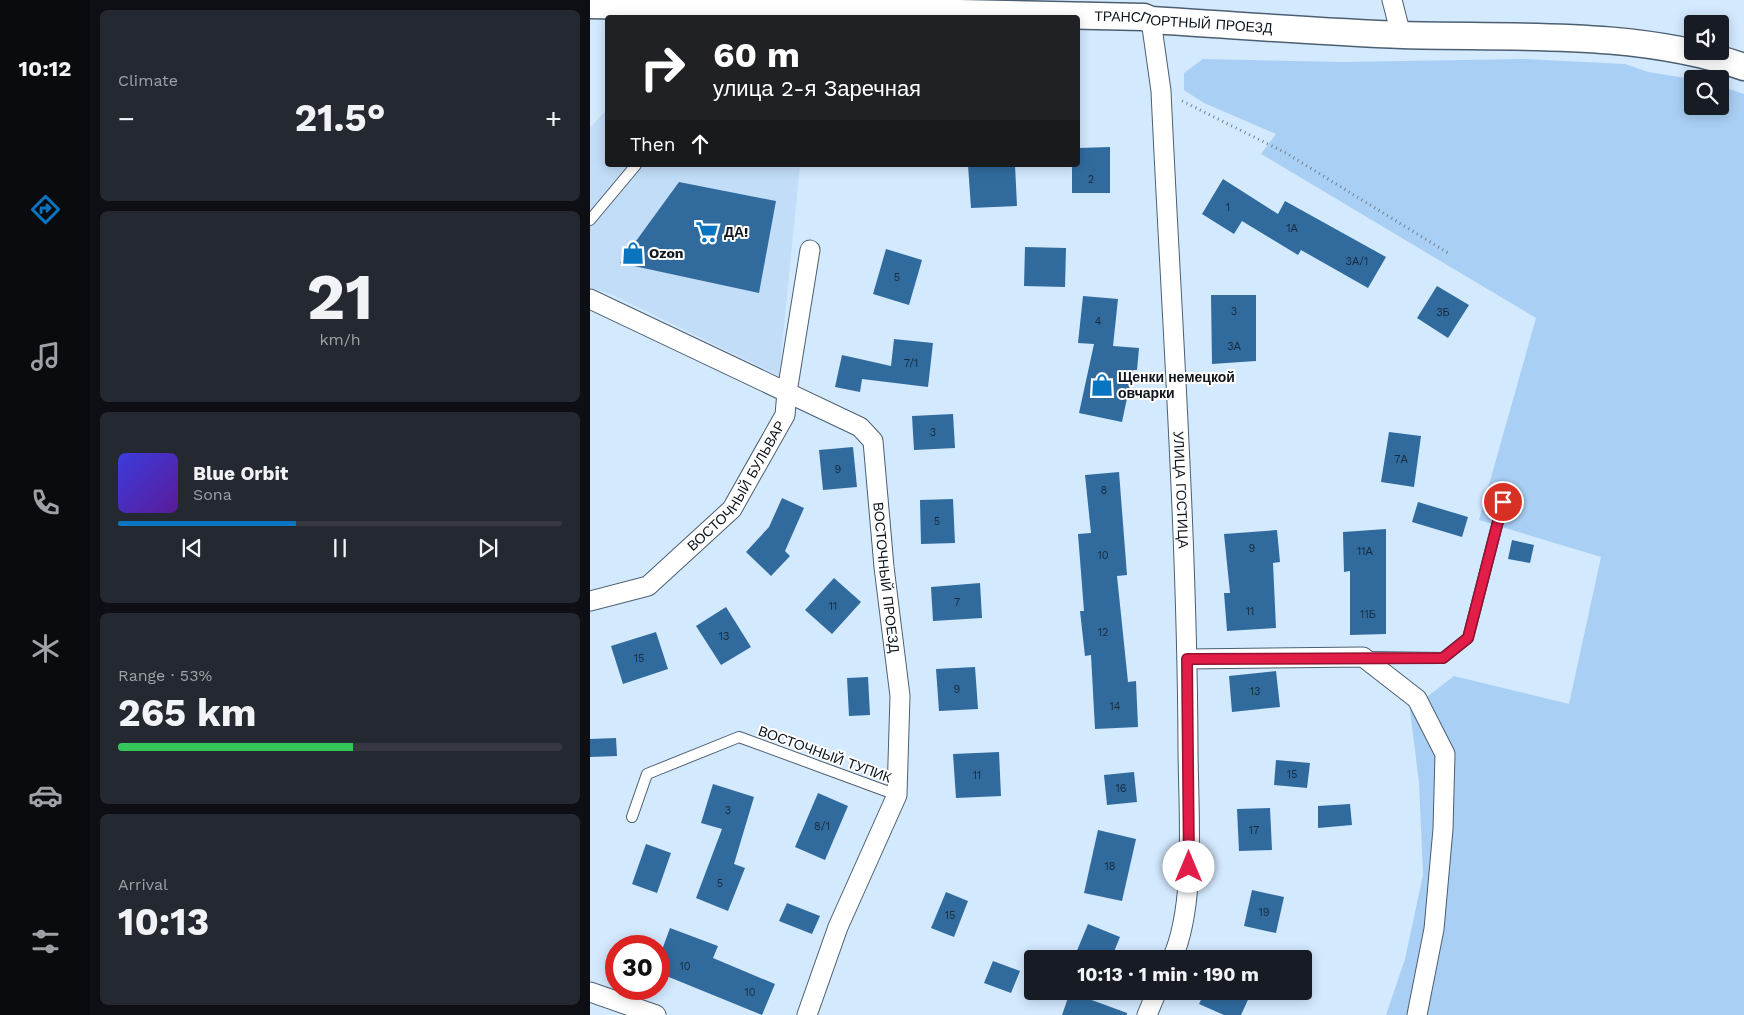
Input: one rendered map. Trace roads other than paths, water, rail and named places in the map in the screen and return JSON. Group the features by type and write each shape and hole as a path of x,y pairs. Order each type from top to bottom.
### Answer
{"main road":[{"name":"ТРАНСПОРТНЫЙ ПРОЕЗД","path":"590,5 790,14 1146,13 1401,35 1618,40 1674,50 1744,67"}],"street":[{"path":"1392,0 1401,35"},
{"name":"УЛИЦА ГОСТИЦА","path":"1146,13 1161,90 1187,659 1189,867 1181,939 1176,950"},
{"name":"ВОСТОЧНЫЙ БУЛЬВАР","path":"590,601 648,586 732,509 785,415 810,250"},
{"name":"ВОСТОЧНЫЙ ПРОЕЗД","path":"590,299 860,427 874,441 884,567 900,696 897,795 838,926 807,1015"},
{"path":"1187,659 1363,657 1417,699 1444,754 1443,828 1434,929 1417,1015"},
{"path":"590,992 656,1015"},
{"path":"1147,1015 1153,1000"}],"lane":[{"path":"590,220 634,167"},
{"path":"1363,657 1443,658 1468,638 1503,502"},
{"name":"ВОСТОЧНЫЙ ТУПИК","path":"632,817 647,774 739,737 897,795"}],"place":[{"name":"ДА!","path":"707,232"},
{"name":"Ozon","path":"633,253"},
{"name":"Щенки немецкой овчарки","path":"1102,385"}]}
